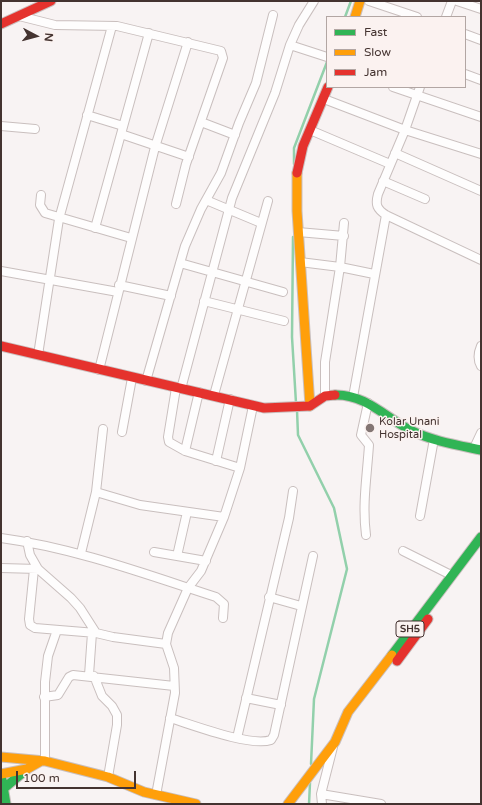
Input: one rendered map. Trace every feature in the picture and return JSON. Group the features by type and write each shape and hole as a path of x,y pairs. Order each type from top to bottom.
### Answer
{"street":[{"path":"1,24 51,1"},
{"path":"240,468 185,451 172,445 168,437 179,389 228,211 246,160 275,93 290,45 299,25 314,1"},
{"path":"355,16 360,1"},
{"path":"369,1 414,16"},
{"path":"446,16 452,1"},
{"path":"457,1 479,6"},
{"path":"146,381 180,263 192,228 221,173 256,83 273,15"},
{"path":"19,16 55,25 112,26 149,33 221,51 223,58 189,157 176,204"},
{"path":"38,355 58,219 112,26"},
{"path":"95,228 149,33"},
{"path":"466,34 481,40"},
{"path":"98,370 155,146 188,42"},
{"path":"290,45 326,57"},
{"path":"466,74 481,80"},
{"path":"308,406 298,232 298,159 328,88"},
{"path":"396,88 481,117"},
{"path":"420,88 405,130 376,201 378,209 386,215 481,260"},
{"path":"324,99 405,130 481,154"},
{"path":"87,115 155,146 189,157"},
{"path":"201,122 235,135"},
{"path":"1,126 35,129"},
{"path":"310,130 390,164"},
{"path":"396,153 481,191"},
{"path":"383,181 425,199"},
{"path":"41,195 42,210 45,213 58,219 131,238"},
{"path":"206,200 228,211 262,224"},
{"path":"214,395 268,201"},
{"path":"353,397 374,274 386,215"},
{"path":"325,396 325,362 340,267 344,223"},
{"path":"298,232 344,236"},
{"path":"300,262 340,267 374,274"},
{"path":"180,263 212,270 283,292"},
{"path":"1,271 48,280 171,296"},
{"path":"204,300 284,321"},
{"path":"1,346 264,408 308,406 325,396 353,397 368,403 410,430 434,439 477,449 481,433"},
{"path":"481,346 478,357 481,366"},
{"path":"122,432 132,378"},
{"path":"185,451 199,392"},
{"path":"216,461 230,400"},
{"path":"366,535 363,515 363,497 369,445 361,435 368,403"},
{"path":"156,795 170,718 174,686 174,668 166,644 173,620 188,588 202,571 224,517 240,468 253,406"},
{"path":"81,553 96,492 103,429"},
{"path":"420,516 434,439"},
{"path":"237,738 289,518 293,491"},
{"path":"96,492 140,505 224,517"},
{"path":"177,556 187,512"},
{"name":"SH5","path":"288,804 332,745 344,724 348,712 481,536"},
{"path":"1,538 27,541 81,553 188,588 221,600 224,604 223,618"},
{"path":"27,541 30,555 36,569 71,598 80,608 94,633 91,676 102,696 112,706 117,715 117,726 108,777"},
{"name":"SH5","path":"344,724 353,718 481,549"},
{"path":"403,551 451,575"},
{"path":"154,552 206,561"},
{"path":"170,718 237,738 266,742 271,740 274,735 313,556"},
{"path":"1,568 36,569"},
{"path":"36,569 28,619 30,625 35,628 94,633 166,644"},
{"path":"270,597 301,606"},
{"path":"43,761 44,697 48,656 57,630"},
{"path":"44,697 58,695 69,677 73,675 174,686"},
{"path":"246,698 280,705"},
{"path":"322,804 321,794 332,745"},
{"path":"1,757 43,761 108,777 156,795 196,804"},
{"path":"3,789 27,769 43,761"},
{"path":"6,804 1,774 27,769"},
{"path":"321,794 381,804"}],"waterway":[{"path":"345,16 351,1"},
{"path":"294,164 294,148 326,65"},
{"path":"293,237 292,337 296,403"},
{"path":"297,410 298,435 334,508 347,569 314,699 311,764"},
{"path":"309,804 310,783"}],"traffic: fast":[{"path":"335,395 356,398 365,402 418,434 481,450"},
{"path":"392,655 481,537"},
{"path":"3,789 26,770"},
{"path":"2,780 6,804"}],"traffic: slow":[{"path":"355,16 360,1"},
{"path":"297,173 297,211 310,406"},
{"path":"288,804 335,742 348,712 392,655"},
{"path":"1,757 45,761 108,777 144,792 196,804"},
{"path":"1,774 27,769 41,761"}],"traffic: jam":[{"path":"1,24 51,1"},
{"path":"297,173 303,146 328,88"},
{"path":"1,346 264,408 310,406 325,396 335,395"},
{"path":"397,661 428,619"}],"place":[{"name":"Kolar Unani Hospital","path":"370,428"}]}
